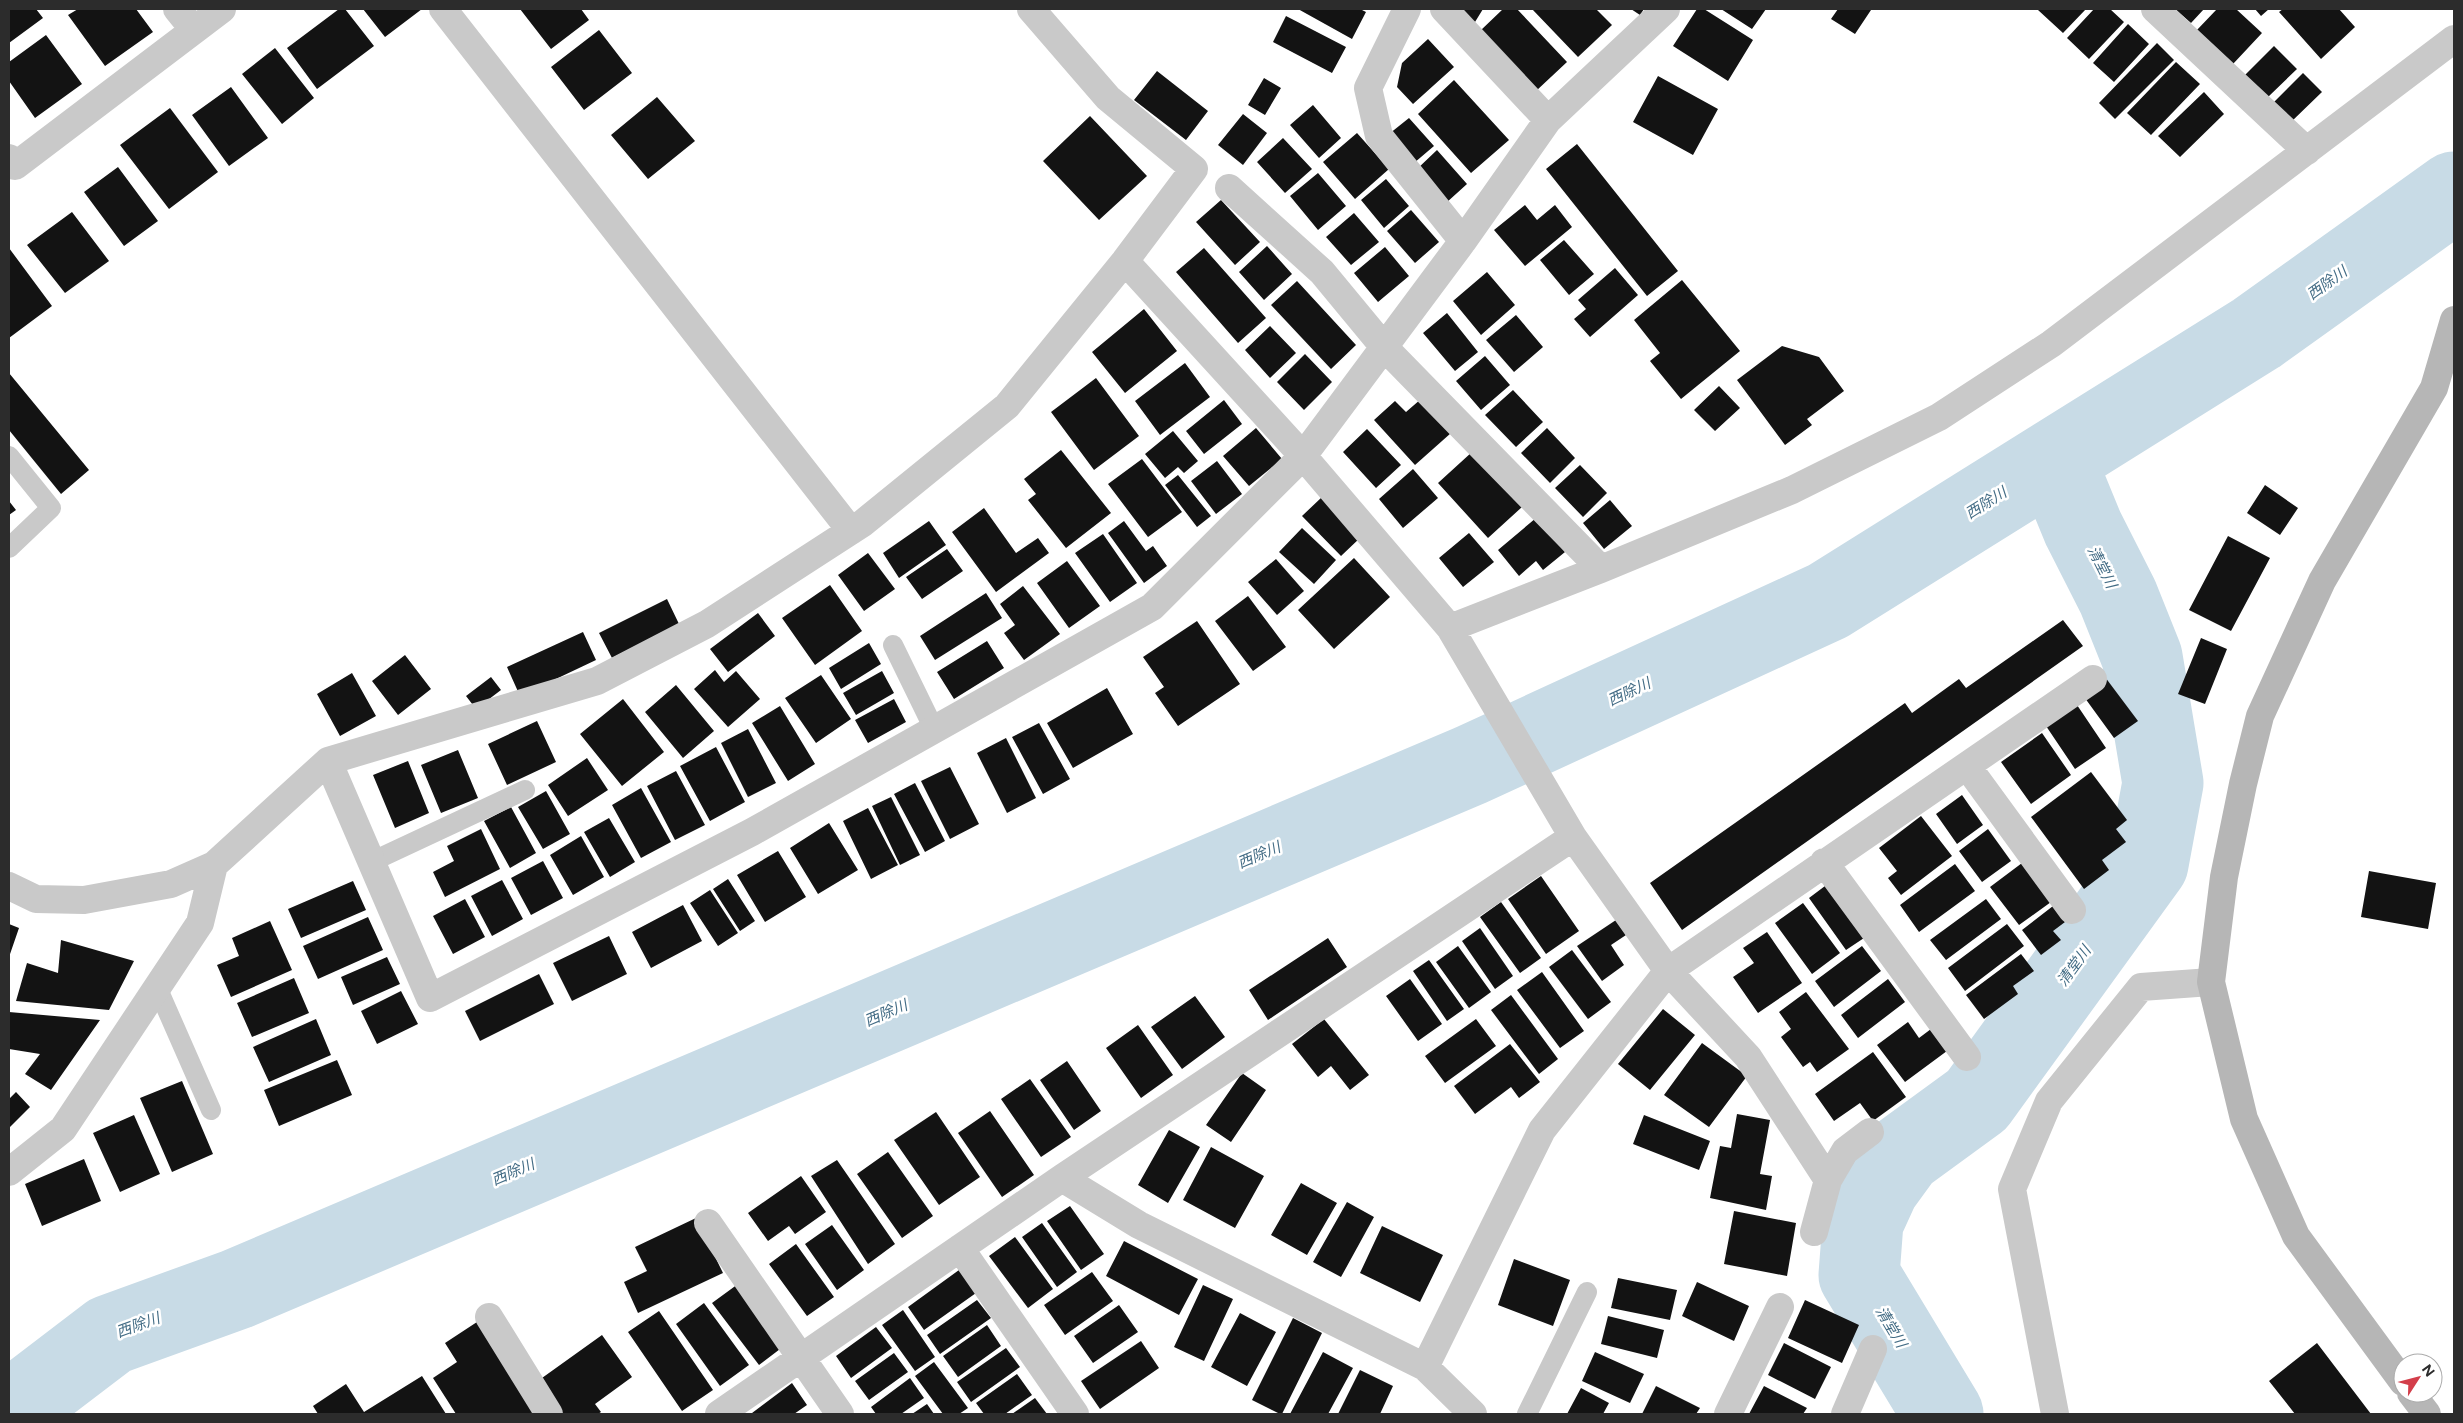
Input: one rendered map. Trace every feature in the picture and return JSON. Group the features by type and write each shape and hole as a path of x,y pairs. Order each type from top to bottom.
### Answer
{"street":[{"path":"177,9 194,30"},
{"path":"9,158 15,166 222,9"},
{"path":"443,9 851,531"},
{"path":"9,886 36,899 84,900 171,884 214,864 328,761 596,681 707,624 851,531 1007,406 1125,262 1194,169 1108,98 1031,9"},
{"path":"1407,9 1368,88 1379,136 1462,241"},
{"path":"1444,9 1548,120"},
{"path":"328,761 430,998 752,832 1152,606 1303,456 1462,241 1548,120 1666,9"},
{"path":"2155,9 2306,151"},
{"path":"1455,635 1601,569 1792,490 1939,417 2051,344 2454,39"},
{"path":"1228,188 1322,272 1384,347 1601,569"},
{"path":"1125,262 1303,456 1455,635 1570,832 1668,971 1748,1057 1828,1180"},
{"path":"2393,1368 2296,1236 2244,1119 2211,982 2224,877 2243,784 2260,716 2322,582 2434,388 2454,322"},
{"path":"1425,1367 1542,1130 1668,971 2093,679"},
{"path":"1967,766 2072,910"},
{"path":"719,1414 1570,832"},
{"path":"1824,862 1967,1057"},
{"path":"9,1172 63,1129 200,923 214,864"},
{"path":"2055,1414 2012,1189 2049,1101 2141,987 2211,982"},
{"path":"1814,1232 1828,1180 1845,1151 1870,1132"},
{"path":"1062,1178 1139,1225 1425,1367 1473,1414"},
{"path":"708,1223 840,1414"},
{"path":"960,1248 1075,1414"},
{"path":"1728,1414 1780,1307"},
{"path":"489,1316 549,1414"},
{"path":"1844,1414 1873,1348"},
{"path":"2419,1403 2427,1414"}],"lane":[{"path":"9,456 51,508 9,548"},
{"path":"892,645 934,729"},
{"path":"371,862 525,790"},
{"path":"157,987 211,1110"},
{"path":"1527,1414 1587,1292"}],"building":[{"path":"9,9 36,9 43,18 9,43"},
{"path":"78,9 136,9 153,32 105,66 68,15"},
{"path":"339,9 345,9 374,46 317,89 287,48"},
{"path":"363,9 422,9 385,37"},
{"path":"520,9 581,9 589,20 551,49"},
{"path":"1298,9 1360,9 1366,12 1352,39"},
{"path":"1454,9 1483,9 1475,22"},
{"path":"1503,9 1517,9 1567,62 1536,91 1480,31"},
{"path":"1532,9 1596,9 1612,25 1578,57"},
{"path":"1631,9 1644,9 1640,15"},
{"path":"1697,9 1704,9 1753,40 1728,81 1673,46"},
{"path":"1721,9 1766,9 1752,29"},
{"path":"1838,9 1871,10 1855,34 1831,19"},
{"path":"2086,9 2063,33 2038,10"},
{"path":"2094,9 2110,9 2124,22 2089,59 2067,38"},
{"path":"2175,9 2204,9 2191,23"},
{"path":"2217,9 2236,9 2262,33 2233,64 2196,31"},
{"path":"2255,9 2269,9 2261,16"},
{"path":"2283,9 2339,9 2355,27 2321,59 2279,12"},
{"path":"1286,16 1346,47 1332,73 1273,42"},
{"path":"2128,24 2149,44 2114,82 2093,63"},
{"path":"599,30 632,73 584,110 551,67"},
{"path":"46,35 82,84 35,118 9,81 9,62"},
{"path":"1428,39 1454,67 1413,104 1397,87 1402,63"},
{"path":"2157,43 2174,60 2115,119 2099,103"},
{"path":"2274,46 2297,69 2268,97 2245,75"},
{"path":"275,48 314,98 282,124 242,74"},
{"path":"2176,62 2200,84 2151,135 2127,113"},
{"path":"1157,71 1208,111 1186,140 1134,100"},
{"path":"2303,73 2322,92 2291,122 2273,103"},
{"path":"1658,76 1718,109 1693,155 1633,122"},
{"path":"1264,78 1281,88 1265,115 1248,105"},
{"path":"1454,80 1509,140 1471,173 1418,114"},
{"path":"231,87 268,138 229,166 192,115"},
{"path":"2204,92 2224,114 2180,157 2158,136"},
{"path":"657,97 695,141 648,179 611,135"},
{"path":"1313,105 1341,138 1319,158 1290,125"},
{"path":"170,108 218,172 169,209 120,145"},
{"path":"1243,114 1267,133 1243,165 1218,145"},
{"path":"1090,116 1147,176 1099,220 1043,161"},
{"path":"1409,118 1434,146 1414,163 1389,134"},
{"path":"1357,133 1389,169 1355,199 1323,162"},
{"path":"1283,138 1312,169 1285,193 1257,162"},
{"path":"1577,144 1678,271 1647,296 1546,169"},
{"path":"1437,150 1467,184 1446,203 1416,170"},
{"path":"118,167 158,221 124,246 84,192"},
{"path":"1318,173 1346,206 1318,230 1290,196"},
{"path":"1386,179 1409,206 1384,228 1361,200"},
{"path":"1221,200 1260,242 1235,265 1196,222"},
{"path":"1525,205 1537,220 1555,205 1572,227 1525,266 1494,230"},
{"path":"1411,210 1439,242 1415,263 1387,231"},
{"path":"72,212 109,261 65,293 27,245"},
{"path":"1354,213 1379,242 1351,265 1326,237"},
{"path":"1564,240 1594,274 1569,295 1540,260"},
{"path":"1267,246 1292,274 1264,300 1239,272"},
{"path":"1385,247 1409,276 1378,302 1354,273"},
{"path":"9,248 52,306 9,338"},
{"path":"1204,248 1266,318 1238,343 1176,272"},
{"path":"1615,268 1638,295 1590,337 1574,319 1586,309 1578,300"},
{"path":"1487,272 1515,305 1481,335 1453,301"},
{"path":"1682,280 1740,351 1681,399 1650,361 1660,353 1634,320"},
{"path":"1297,281 1356,345 1331,369 1271,305"},
{"path":"1144,309 1177,351 1125,393 1092,352"},
{"path":"1447,313 1478,352 1455,371 1423,333"},
{"path":"1516,315 1543,347 1514,372 1486,340"},
{"path":"1270,326 1296,353 1270,378 1245,350"},
{"path":"1782,346 1819,357 1844,391 1807,419 1812,425 1785,445 1737,380"},
{"path":"1305,354 1332,382 1304,410 1277,382"},
{"path":"1485,356 1510,385 1481,410 1456,381"},
{"path":"1185,363 1210,397 1160,435 1135,401"},
{"path":"9,373 89,470 61,494 9,430"},
{"path":"1096,378 1139,436 1094,470 1051,412"},
{"path":"1719,386 1740,408 1715,431 1694,410"},
{"path":"1513,390 1543,422 1516,447 1485,415"},
{"path":"1421,399 1451,433 1415,465 1374,420 1395,401 1406,412"},
{"path":"1224,400 1242,424 1204,454 1186,431"},
{"path":"1256,428 1282,459 1249,486 1223,456"},
{"path":"1547,428 1575,458 1550,483 1521,453"},
{"path":"1367,429 1401,465 1376,488 1343,452"},
{"path":"1173,431 1198,461 1184,473 1178,467 1165,478 1145,454"},
{"path":"1061,450 1111,513 1066,548 1028,500 1036,494 1024,479"},
{"path":"1472,452 1522,507 1488,538 1438,483"},
{"path":"1142,459 1182,512 1148,537 1108,484"},
{"path":"1217,461 1242,494 1216,514 1191,481"},
{"path":"1580,465 1607,493 1583,517 1555,488"},
{"path":"1413,469 1438,498 1403,528 1379,499"},
{"path":"1178,475 1211,516 1197,527 1165,485"},
{"path":"2265,485 2298,508 2280,535 2247,513"},
{"path":"1322,497 1361,537 1341,556 1302,516"},
{"path":"1610,500 1632,526 1604,549 1583,523"},
{"path":"9,501 16,510 9,515"},
{"path":"984,508 1016,553 1038,538 1049,553 996,592 952,532"},
{"path":"1536,518 1565,552 1543,570 1536,561 1519,576 1498,550"},
{"path":"929,521 946,545 899,578 883,553"},
{"path":"1124,521 1146,551 1153,546 1167,566 1144,583 1108,533"},
{"path":"1302,528 1336,560 1314,584 1279,552"},
{"path":"1469,533 1494,562 1463,587 1439,558"},
{"path":"1103,534 1137,583 1110,602 1075,553"},
{"path":"2228,536 2270,558 2231,631 2189,610"},
{"path":"947,549 963,571 922,599 906,577"},
{"path":"868,553 895,589 864,611 838,575"},
{"path":"1354,558 1390,597 1334,649 1298,610"},
{"path":"1276,559 1304,591 1277,615 1248,582"},
{"path":"1067,561 1100,606 1069,628 1037,583"},
{"path":"830,585 862,631 815,665 782,618"},
{"path":"1023,586 1060,634 1024,660 1004,633 1015,625 1000,604"},
{"path":"986,593 1002,618 935,660 920,636"},
{"path":"1248,596 1286,647 1253,671 1215,621"},
{"path":"667,599 679,624 612,658 599,633"},
{"path":"758,613 775,636 728,672 710,649"},
{"path":"2063,620 2083,646 1682,930 1650,883 1905,703 1912,713 1959,679 1966,688"},
{"path":"1197,621 1240,684 1178,726 1155,693 1164,687 1143,657"},
{"path":"583,632 596,660 520,696 507,667"},
{"path":"2201,638 2227,649 2205,704 2178,694"},
{"path":"987,641 1004,668 954,699 937,672"},
{"path":"869,643 881,664 841,689 829,668"},
{"path":"405,655 431,689 398,715 372,681"},
{"path":"715,670 724,682 736,671 760,699 728,727 694,689"},
{"path":"882,671 894,693 856,715 843,693"},
{"path":"352,673 376,716 340,736 317,694"},
{"path":"821,675 851,719 816,743 785,698"},
{"path":"491,677 501,690 476,709 466,696"},
{"path":"2105,677 2138,721 2114,738 2082,694"},
{"path":"676,685 714,731 683,758 645,712"},
{"path":"1107,688 1133,734 1073,768 1047,723"},
{"path":"623,699 664,752 622,786 580,734"},
{"path":"894,699 906,722 868,743 855,720"},
{"path":"2075,702 2106,748 2075,769 2044,723"},
{"path":"780,706 815,764 788,781 752,723"},
{"path":"537,721 556,762 507,785 488,744"},
{"path":"1039,723 1070,779 1043,794 1012,737"},
{"path":"748,729 776,783 748,797 721,743"},
{"path":"2042,733 2071,775 2031,804 2001,762"},
{"path":"1006,738 1036,798 1007,813 977,753"},
{"path":"716,747 745,802 710,821 680,766"},
{"path":"458,750 478,798 441,813 421,765"},
{"path":"587,758 608,790 568,816 548,785"},
{"path":"408,761 429,813 395,828 373,775"},
{"path":"950,767 979,824 950,839 921,781"},
{"path":"676,771 705,825 675,840 647,786"},
{"path":"2091,772 2127,820 2116,829 2126,842 2102,860 2109,870 2084,889 2031,817"},
{"path":"915,783 945,841 925,852 894,794"},
{"path":"641,788 671,842 641,858 612,805"},
{"path":"546,791 570,834 543,849 518,807"},
{"path":"1962,795 1983,825 1957,844 1936,814"},
{"path":"891,797 920,855 900,865 872,806"},
{"path":"511,807 536,853 510,868 484,821"},
{"path":"868,808 898,865 871,879 843,821"},
{"path":"1921,816 1952,856 1901,895 1888,878 1897,871 1879,848"},
{"path":"609,818 635,862 610,877 584,832"},
{"path":"829,823 858,870 818,894 790,848"},
{"path":"481,829 500,869 445,897 433,872 454,861 447,846"},
{"path":"1988,829 2011,861 1982,882 1959,851"},
{"path":"581,836 604,877 573,895 550,855"},
{"path":"778,851 806,897 765,922 737,875"},
{"path":"543,861 563,898 531,915 511,878"},
{"path":"2022,863 2051,902 2019,925 1990,887"},
{"path":"1955,864 1975,891 1919,932 1900,905"},
{"path":"2369,871 2436,883 2428,929 2361,917"},
{"path":"1541,876 1579,931 1546,954 1508,899"},
{"path":"728,879 755,921 740,931 713,889"},
{"path":"502,880 523,919 492,936 471,896"},
{"path":"353,881 366,910 301,938 288,909"},
{"path":"1829,883 1867,936 1846,950 1809,898"},
{"path":"710,890 738,933 718,946 690,903"},
{"path":"465,899 485,937 453,954 433,916"},
{"path":"1986,899 2001,919 1946,960 1930,940"},
{"path":"1501,902 1541,958 1520,973 1480,917"},
{"path":"1803,903 1840,953 1812,974 1775,923"},
{"path":"683,905 702,941 651,968 632,932"},
{"path":"2053,906 2065,922 2053,931 2061,940 2041,955 2022,930"},
{"path":"368,917 383,950 318,979 303,946"},
{"path":"1616,920 1626,935 1611,945 1624,965 1602,981 1577,946"},
{"path":"270,921 292,970 231,997 217,965 239,956 232,938"},
{"path":"9,924 19,928 9,957"},
{"path":"2007,924 2024,946 1965,991 1948,968"},
{"path":"1480,928 1513,976 1495,989 1462,941"},
{"path":"1767,932 1802,983 1758,1013 1733,977 1754,963 1743,948"},
{"path":"609,936 627,974 572,1001 553,963"},
{"path":"1328,938 1347,967 1268,1020 1249,990"},
{"path":"61,940 134,961 109,1010 16,1001 27,963 58,973"},
{"path":"1458,946 1491,992 1469,1008 1436,962"},
{"path":"1862,946 1881,971 1834,1007 1815,981"},
{"path":"1572,950 1611,1002 1588,1019 1549,967"},
{"path":"2021,954 2034,971 2013,986 2018,994 1984,1019 1966,995"},
{"path":"387,957 400,984 353,1005 341,977"},
{"path":"1429,960 1464,1009 1447,1021 1413,971"},
{"path":"1542,972 1584,1031 1560,1048 1517,990"},
{"path":"539,974 554,1004 480,1041 465,1011"},
{"path":"294,978 309,1013 252,1037 237,1003"},
{"path":"1410,979 1442,1024 1418,1041 1386,996"},
{"path":"1888,979 1905,1002 1858,1038 1841,1015"},
{"path":"401,991 418,1024 377,1044 361,1011"},
{"path":"1806,992 1849,1049 1817,1072 1810,1062 1803,1067 1781,1037 1791,1029 1779,1012"},
{"path":"1511,995 1558,1059 1539,1074 1491,1010"},
{"path":"1195,996 1225,1037 1182,1069 1151,1027"},
{"path":"1663,1009 1695,1035 1650,1090 1618,1064"},
{"path":"9,1012 100,1020 51,1090 25,1074 40,1054 9,1049"},
{"path":"316,1019 331,1055 269,1082 253,1047"},
{"path":"1324,1019 1369,1075 1350,1090 1331,1066 1318,1077 1292,1044"},
{"path":"1476,1019 1496,1046 1445,1083 1425,1056"},
{"path":"1908,1022 1919,1038 1935,1026 1951,1048 1905,1082 1877,1045"},
{"path":"1138,1025 1173,1075 1141,1098 1106,1048"},
{"path":"1702,1043 1747,1076 1709,1127 1664,1095"},
{"path":"1510,1044 1540,1082 1519,1098 1511,1087 1475,1114 1454,1086"},
{"path":"1873,1052 1906,1097 1873,1121 1860,1103 1834,1121 1815,1094"},
{"path":"337,1060 352,1095 279,1126 264,1090"},
{"path":"1067,1061 1101,1111 1074,1130 1040,1080"},
{"path":"1242,1073 1266,1090 1231,1142 1206,1125"},
{"path":"1030,1079 1071,1137 1041,1157 1001,1099"},
{"path":"182,1081 213,1154 172,1172 140,1098"},
{"path":"16,1092 30,1107 9,1128 9,1099"},
{"path":"990,1111 1034,1175 1002,1197 958,1133"},
{"path":"936,1112 980,1177 939,1205 894,1140"},
{"path":"1737,1114 1770,1120 1760,1174 1772,1176 1766,1210 1710,1198 1720,1146 1731,1148"},
{"path":"134,1115 160,1174 120,1192 93,1133"},
{"path":"1644,1115 1710,1141 1699,1170 1633,1144"},
{"path":"1169,1130 1200,1147 1168,1203 1138,1185"},
{"path":"1211,1147 1264,1176 1235,1228 1183,1200"},
{"path":"888,1152 933,1216 902,1238 857,1174"},
{"path":"84,1159 101,1201 42,1226 25,1184"},
{"path":"837,1160 895,1244 868,1264 811,1176"},
{"path":"801,1176 826,1212 795,1234 789,1226 768,1241 748,1213"},
{"path":"1301,1183 1337,1203 1307,1255 1271,1235"},
{"path":"1347,1202 1374,1217 1341,1277 1313,1262"},
{"path":"1070,1206 1104,1254 1081,1270 1047,1221"},
{"path":"1734,1211 1796,1223 1787,1276 1724,1264"},
{"path":"696,1218 723,1273 638,1313 624,1282 647,1271 635,1247"},
{"path":"1042,1223 1077,1272 1057,1287 1022,1237"},
{"path":"832,1225 864,1270 837,1290 805,1244"},
{"path":"1382,1226 1443,1255 1420,1302 1360,1273"},
{"path":"1015,1237 1053,1289 1028,1308 989,1256"},
{"path":"1124,1241 1198,1279 1179,1315 1106,1276"},
{"path":"796,1244 834,1297 807,1316 769,1264"},
{"path":"1514,1259 1570,1280 1553,1326 1498,1305"},
{"path":"959,1270 976,1293 924,1330 908,1307"},
{"path":"1092,1272 1113,1301 1065,1335 1044,1305"},
{"path":"1618,1278 1677,1290 1670,1320 1611,1308"},
{"path":"1697,1282 1749,1306 1734,1341 1682,1316"},
{"path":"738,1284 784,1346 759,1365 712,1303"},
{"path":"1203,1285 1233,1299 1204,1361 1174,1347"},
{"path":"977,1300 991,1318 940,1354 927,1335"},
{"path":"1805,1300 1859,1325 1842,1363 1788,1338"},
{"path":"704,1303 749,1365 720,1386 676,1324"},
{"path":"1119,1305 1138,1332 1093,1363 1074,1336"},
{"path":"903,1310 935,1357 915,1371 882,1325"},
{"path":"659,1311 713,1390 682,1411 628,1332"},
{"path":"1240,1313 1276,1332 1247,1386 1211,1367"},
{"path":"1608,1316 1664,1330 1657,1358 1601,1344"},
{"path":"1293,1318 1322,1333 1282,1414 1280,1414 1252,1400"},
{"path":"477,1322 536,1414 456,1414 433,1378 457,1362 445,1343"},
{"path":"987,1325 1001,1346 958,1377 943,1356"},
{"path":"876,1327 892,1348 851,1378 836,1356"},
{"path":"602,1335 632,1377 595,1404 601,1412 598,1414 558,1414 535,1383"},
{"path":"1141,1341 1159,1368 1100,1409 1081,1381"},
{"path":"1784,1343 1831,1367 1815,1399 1768,1375"},
{"path":"2317,1343 2371,1414 2295,1414 2269,1381"},
{"path":"1006,1348 1020,1367 971,1402 957,1382"},
{"path":"1323,1352 1353,1368 1328,1414 1290,1414"},
{"path":"1595,1352 1644,1374 1630,1403 1582,1381"},
{"path":"894,1353 908,1372 869,1400 855,1381"},
{"path":"934,1362 968,1408 959,1414 943,1414 915,1376"},
{"path":"1360,1370 1393,1386 1380,1414 1338,1414"},
{"path":"1017,1374 1032,1395 1005,1414 984,1414 976,1403"},
{"path":"422,1376 446,1414 318,1414 313,1406 346,1384 364,1412"},
{"path":"910,1378 924,1398 901,1414 876,1414 871,1407"},
{"path":"792,1383 807,1405 794,1414 752,1413"},
{"path":"1656,1386 1700,1408 1696,1414 1642,1414"},
{"path":"1764,1386 1807,1408 1803,1414 1749,1414"},
{"path":"1581,1388 1609,1403 1603,1414 1567,1414"},
{"path":"1035,1398 1047,1414 1012,1414"},
{"path":"927,1404 934,1414 912,1414"}],"waterway":[{"name":"西除川","path":"9,1412 110,1335 237,1289 1471,765 1828,601 2257,333 2454,192"},
{"name":"清堂川","path":"1943,1414 1859,1275 1863,1222 1879,1187 1903,1154 1977,1100 2148,864 2163,783 2142,657 2118,597 2083,528 2055,460"}]}
